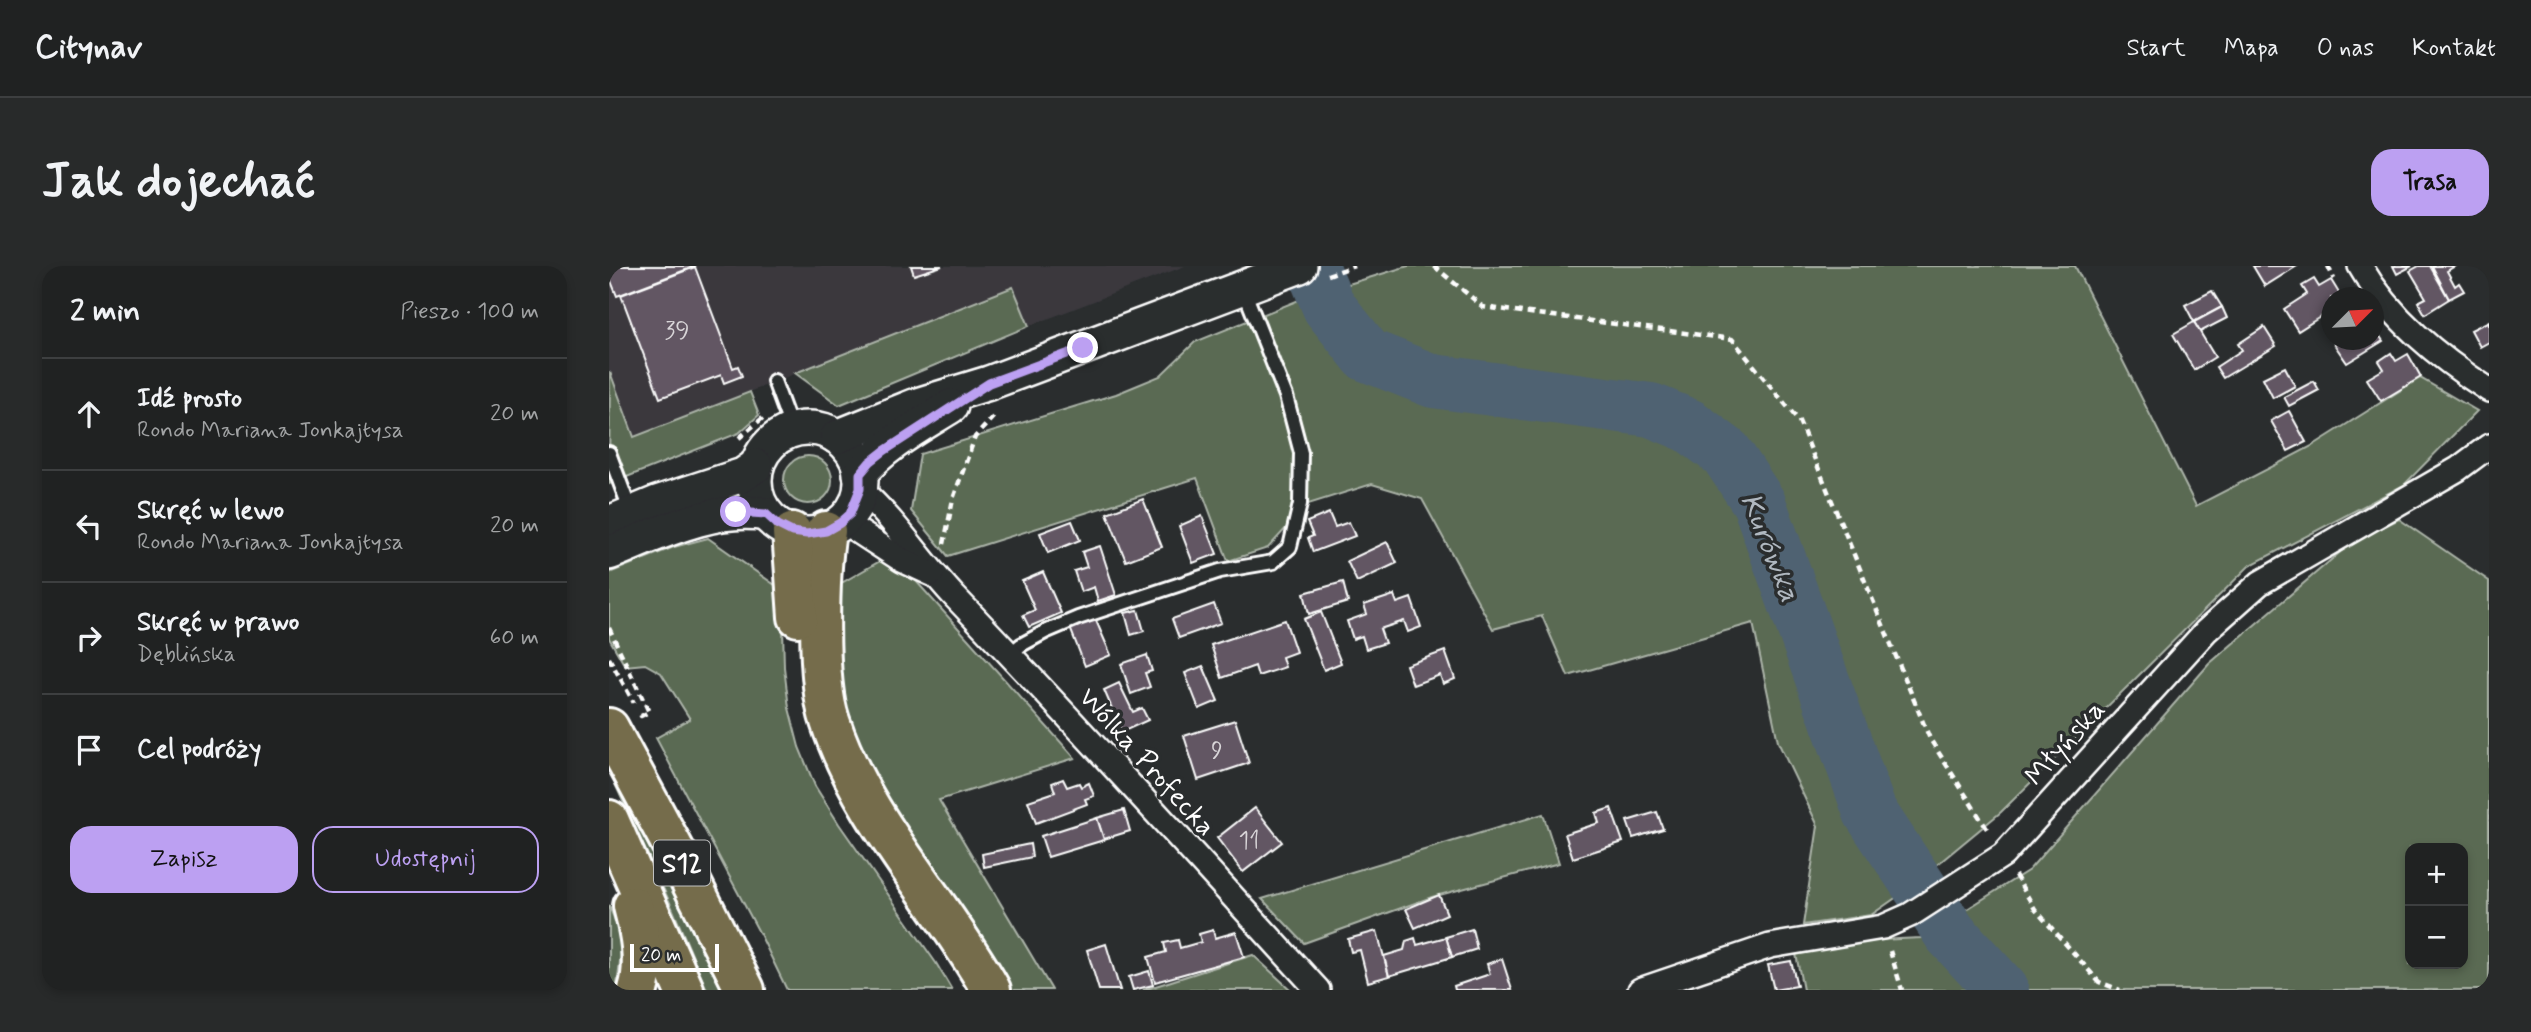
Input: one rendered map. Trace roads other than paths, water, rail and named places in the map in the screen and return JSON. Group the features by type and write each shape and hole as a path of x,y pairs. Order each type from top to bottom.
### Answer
{"highway":[{"path":"806,525 804,699 815,747 835,788 950,960 966,990"},
{"path":"806,525 822,578 824,687 829,719 847,766 865,799 971,955 991,990"},
{"name":"S12","path":"624,720 692,883 745,990"},
{"path":"611,825 639,928 642,976 638,990"},
{"name":"S12","path":"611,825 684,990"}],"main road":[{"path":"609,553 691,522 743,512 806,525 850,514 860,481 870,462 884,451 993,399 1249,285 1300,266"},
{"path":"837,437 936,398 993,399"},
{"path":"806,525 756,491 756,466 764,450 776,438 781,421 823,430 837,437 856,459 860,481"},
{"path":"620,518 743,475 756,466"}],"street":[{"path":"2360,266 2374,289 2409,328 2446,362 2489,390"},
{"name":"Młyńska","path":"1640,990 1770,946 1883,927 1910,915 2003,855 2206,631 2260,583 2458,469 2489,446"},
{"name":"Wólka Profecka","path":"860,481 903,532 938,565 1010,654 1318,990"},
{"name":"Wólka Profecka","path":"806,525 853,528 902,560 938,565"}],"lane":[{"path":"1010,654 1045,632 1078,618 1220,571 1273,562 1290,547 1300,504 1301,453 1286,396 1249,285"},
{"path":"774,381 781,421"},
{"path":"609,453 620,518"}],"waterway":[{"name":"Kurówka","path":"1312,266 1329,307 1367,355 1433,381 1651,410 1690,426 1726,453 1759,503 1870,812 1950,933 2002,990"}]}
